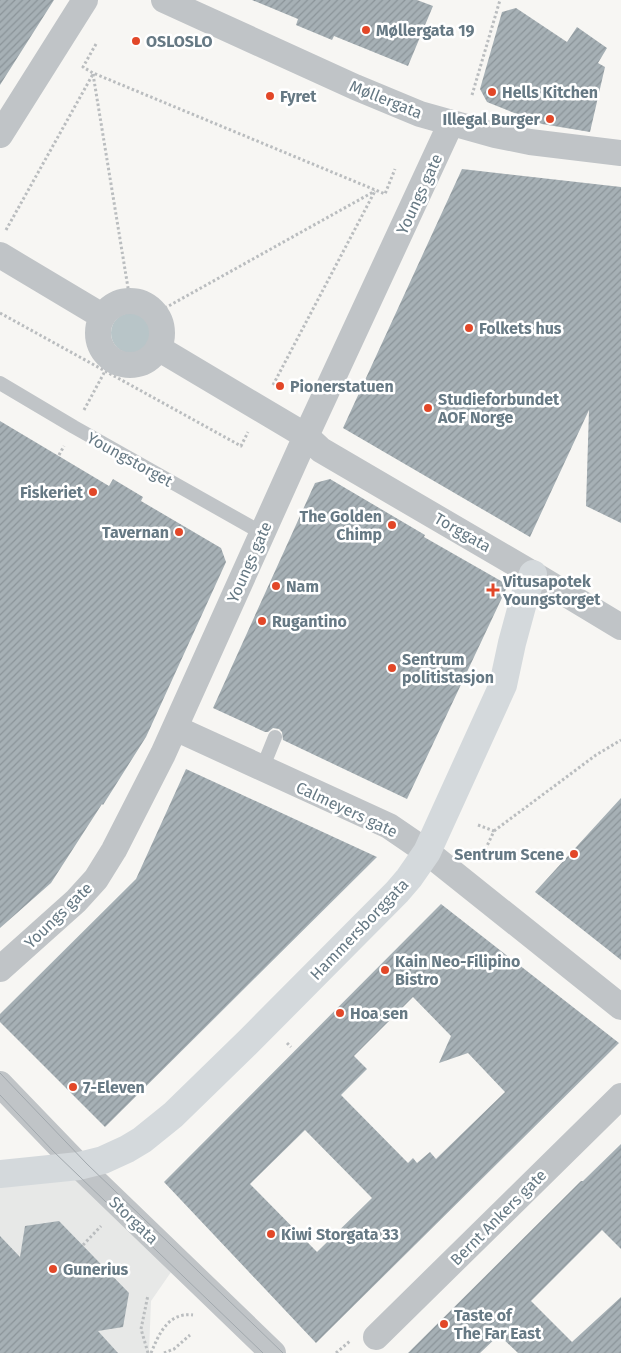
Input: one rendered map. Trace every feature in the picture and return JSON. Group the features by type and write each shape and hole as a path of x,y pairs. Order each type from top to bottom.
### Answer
{"highway":[{"name":"Hammersborggata","path":"0,1174 79,1166 103,1160 142,1140 173,1115 384,906 409,878 427,852 503,686 514,634 533,574"}],"street":[{"path":"0,135 85,0"},
{"name":"Møllergata","path":"164,0 403,107 495,135 530,142 621,154"},
{"name":"Youngs gate","path":"0,969 76,902 96,879 114,850 175,728 306,436 451,123"},
{"path":"3,243 100,314"},
{"path":"129,297 160,312 162,351 141,363 126,365 110,363 98,342 100,314 129,297"},
{"path":"162,351 306,436"},
{"name":"Torggata","path":"306,436 321,450 621,627"},
{"name":"Calmeyers gate","path":"175,728 389,826 427,852 621,1007"},
{"name":"Storgata","path":"0,1084 79,1166 273,1353"},
{"name":"Bernt Ankers gate","path":"376,1338 621,1096"}],"lane":[{"name":"Youngstorget","path":"0,383 262,534"},
{"path":"262,769 275,737"}],"path":[{"path":"472,95 500,0"},
{"path":"96,44 83,67 93,73 385,194 395,169"},
{"path":"3,243 93,73"},
{"path":"93,73 129,297"},
{"path":"160,312 375,190"},
{"path":"118,295 129,297 143,295 155,301 160,312 169,321 171,334 169,346 162,351 154,366 142,372 128,374 114,370 110,363 103,362 95,351 91,337 92,323 100,314 107,301 118,295"},
{"path":"83,411 110,363"},
{"path":"58,456 65,444"},
{"path":"481,859 494,832 596,755 621,740"},
{"path":"478,825 494,832"},
{"path":"287,1043 291,1047"},
{"path":"83,1245 105,1222"},
{"path":"148,1295 141,1330 150,1353"},
{"path":"150,1353 160,1332 173,1319 188,1315 198,1317"},
{"path":"164,1353 174,1349 190,1335"},
{"path":"336,1353 348,1342"}],"shaded area":[{"path":"131,313 145,319 151,333 145,347 131,353 117,347 111,333 117,319"},
{"path":"79,1166 178,1262 151,1301 149,1353 0,1353 0,1174"}],"building":[{"path":"0,0 54,0 0,85"},
{"name":"Møllergata 19","path":"252,0 417,0 433,6 408,66 334,36 332,40 296,25 298,19"},
{"path":"516,8 567,42 577,27 607,48 598,63 605,67 590,132 542,124 487,102 480,89 502,12"},
{"name":"Folkets hus","path":"462,169 621,187 621,523 586,506 589,410 530,537 343,428"},
{"path":"0,421 109,486 113,479 143,497 141,501 221,548 226,562 146,737 51,883 0,928"},
{"path":"330,479 425,535 424,537 508,585 407,799 283,740 282,732 279,729 273,728 265,732 213,708 315,483"},
{"path":"186,769 377,857 105,1127 0,1022 0,1014 136,879"},
{"path":"621,798 621,960 535,892"},
{"path":"441,904 619,1043 316,1343 164,1182","holes":["413,997 451,1036 439,1063 468,1053 505,1092 436,1159 430,1152 417,1163 413,1158 408,1163 341,1095 367,1069 354,1056","305,1130 372,1198 317,1252 250,1184"]},
{"path":"621,1144 621,1249 602,1230 531,1301 572,1342 621,1297 621,1353 518,1353 499,1335 480,1353 408,1353 581,1181"},
{"name":"Gunerius","path":"59,1221 129,1293 123,1327 98,1331 118,1353 0,1353 0,1236 20,1257 25,1226"}],"tram line":[{"path":"0,1073 87,1164 283,1353"},
{"path":"0,1095 53,1151 263,1353"}],"place":[{"name":"Møllergata 19","path":"366,30"},
{"name":"OSLOSLO","path":"136,41"},
{"name":"Hells Kitchen","path":"492,92"},
{"name":"Fyret","path":"270,96"},
{"name":"Illegal Burger","path":"550,119"},
{"name":"Folkets hus","path":"469,328"},
{"name":"Pionerstatuen","path":"280,386"},
{"name":"Studieforbundet AOF Norge","path":"428,408"},
{"name":"Fiskeriet","path":"93,492"},
{"name":"The Golden Chimp","path":"392,525"},
{"name":"Tavernan","path":"179,532"},
{"name":"Nam","path":"276,586"},
{"name":"Vitusapotek Youngstorget","path":"493,590"},
{"name":"Rugantino","path":"262,621"},
{"name":"Sentrum politistasjon","path":"392,668"},
{"name":"Sentrum Scene","path":"574,854"},
{"name":"Kain Neo-Filipino Bistro","path":"385,970"},
{"name":"Hoa sen","path":"340,1013"},
{"name":"7-Eleven","path":"73,1087"},
{"name":"Kiwi Storgata 33","path":"271,1234"},
{"name":"Gunerius","path":"53,1269"},
{"name":"Taste of The Far East","path":"444,1324"}]}
